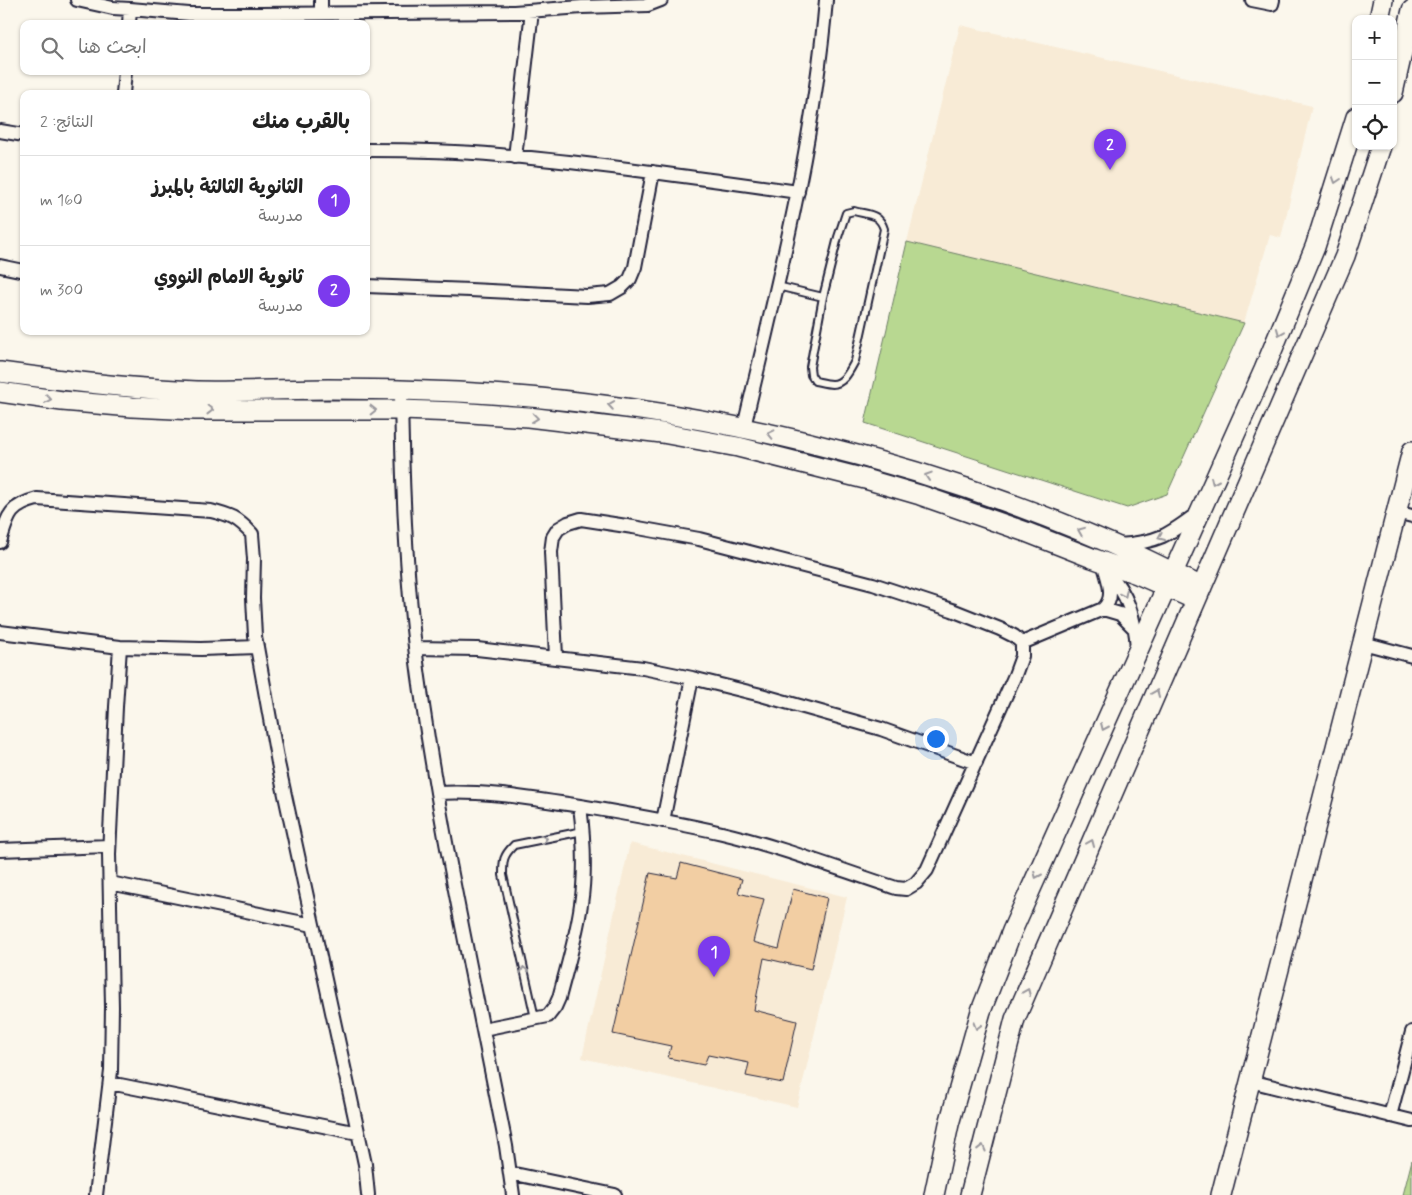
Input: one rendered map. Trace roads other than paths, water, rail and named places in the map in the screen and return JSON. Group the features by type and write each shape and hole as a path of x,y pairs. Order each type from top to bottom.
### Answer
{"street":[{"path":"77,0 113,8 189,14 532,11 648,5 661,0"},
{"path":"321,0 321,13"},
{"path":"744,427 798,192 822,50 826,0"},
{"path":"1252,0 1272,4 1273,0"},
{"path":"1380,15 1383,0"},
{"path":"129,20 130,9"},
{"path":"1397,76 1412,10"},
{"path":"515,157 532,11"},
{"path":"123,90 125,75"},
{"path":"934,1195 949,1124 981,1012 1012,931 1264,370 1315,247 1352,130"},
{"path":"0,131 20,134"},
{"path":"370,150 421,150 515,157 653,172 798,192"},
{"path":"970,1195 1015,1018 1345,256 1380,150"},
{"path":"370,286 587,296 610,294 622,287 630,279 635,267 653,172"},
{"path":"0,266 20,270"},
{"path":"0,372 134,387 196,390 401,390 512,395 594,403 744,427 871,459 925,475 1030,511 1114,545 1170,580 1199,594"},
{"path":"401,390 405,530 415,648 436,793 483,1029 513,1195"},
{"path":"0,392 62,401 186,410 401,410 457,412 528,417 662,433 738,447 865,479 920,495 1026,532 1098,563 1138,574 1170,580"},
{"path":"1221,1195 1363,643 1404,514 1412,451"},
{"path":"0,542 6,520 13,510 25,502 37,500 211,510 230,515 244,525 252,534 255,636 278,763 365,1164 368,1195"},
{"path":"1114,545 1138,544 1156,539 1174,531 1201,510"},
{"path":"436,793 482,793 580,806 722,833 906,889 916,883 927,870 1015,675 1022,656 1022,643 1014,636 984,622 873,584 698,538 581,519 568,523 558,529 553,538 551,552 556,657"},
{"path":"1022,643 1103,609 1107,605 1110,598 1110,590 1098,563"},
{"path":"1098,563 1122,590 1130,607 1135,629 1137,652"},
{"path":"1103,609 1120,614 1135,629"},
{"path":"0,632 120,647 201,649 257,647"},
{"path":"1363,643 1412,656"},
{"path":"96,1195 111,1071 112,1007 109,846 120,647"},
{"path":"415,648 477,649 556,657 643,668 692,678 762,695 881,729 976,763"},
{"path":"663,821 692,678"},
{"path":"483,1029 548,1016 556,1007 582,903 584,861 580,806"},
{"path":"0,850 109,846"},
{"path":"110,883 312,925"},
{"path":"1390,1116 1412,1032"},
{"path":"1250,1081 1412,1121"},
{"path":"110,1083 358,1133"},
{"path":"510,1173 615,1195"}],"lane":[{"path":"854,211 875,216 882,221 884,229 855,361 849,373 843,379 833,384 815,381 811,375 810,367 823,297 846,213 854,211"},
{"path":"777,286 823,297"},
{"path":"535,1018 503,875 503,861 514,845 583,831"}],"place":[{"name":"ثانوية الامام النووي","path":"1110,170"},
{"name":"الثانوية الثالثة بالمبرز","path":"714,977"}]}
